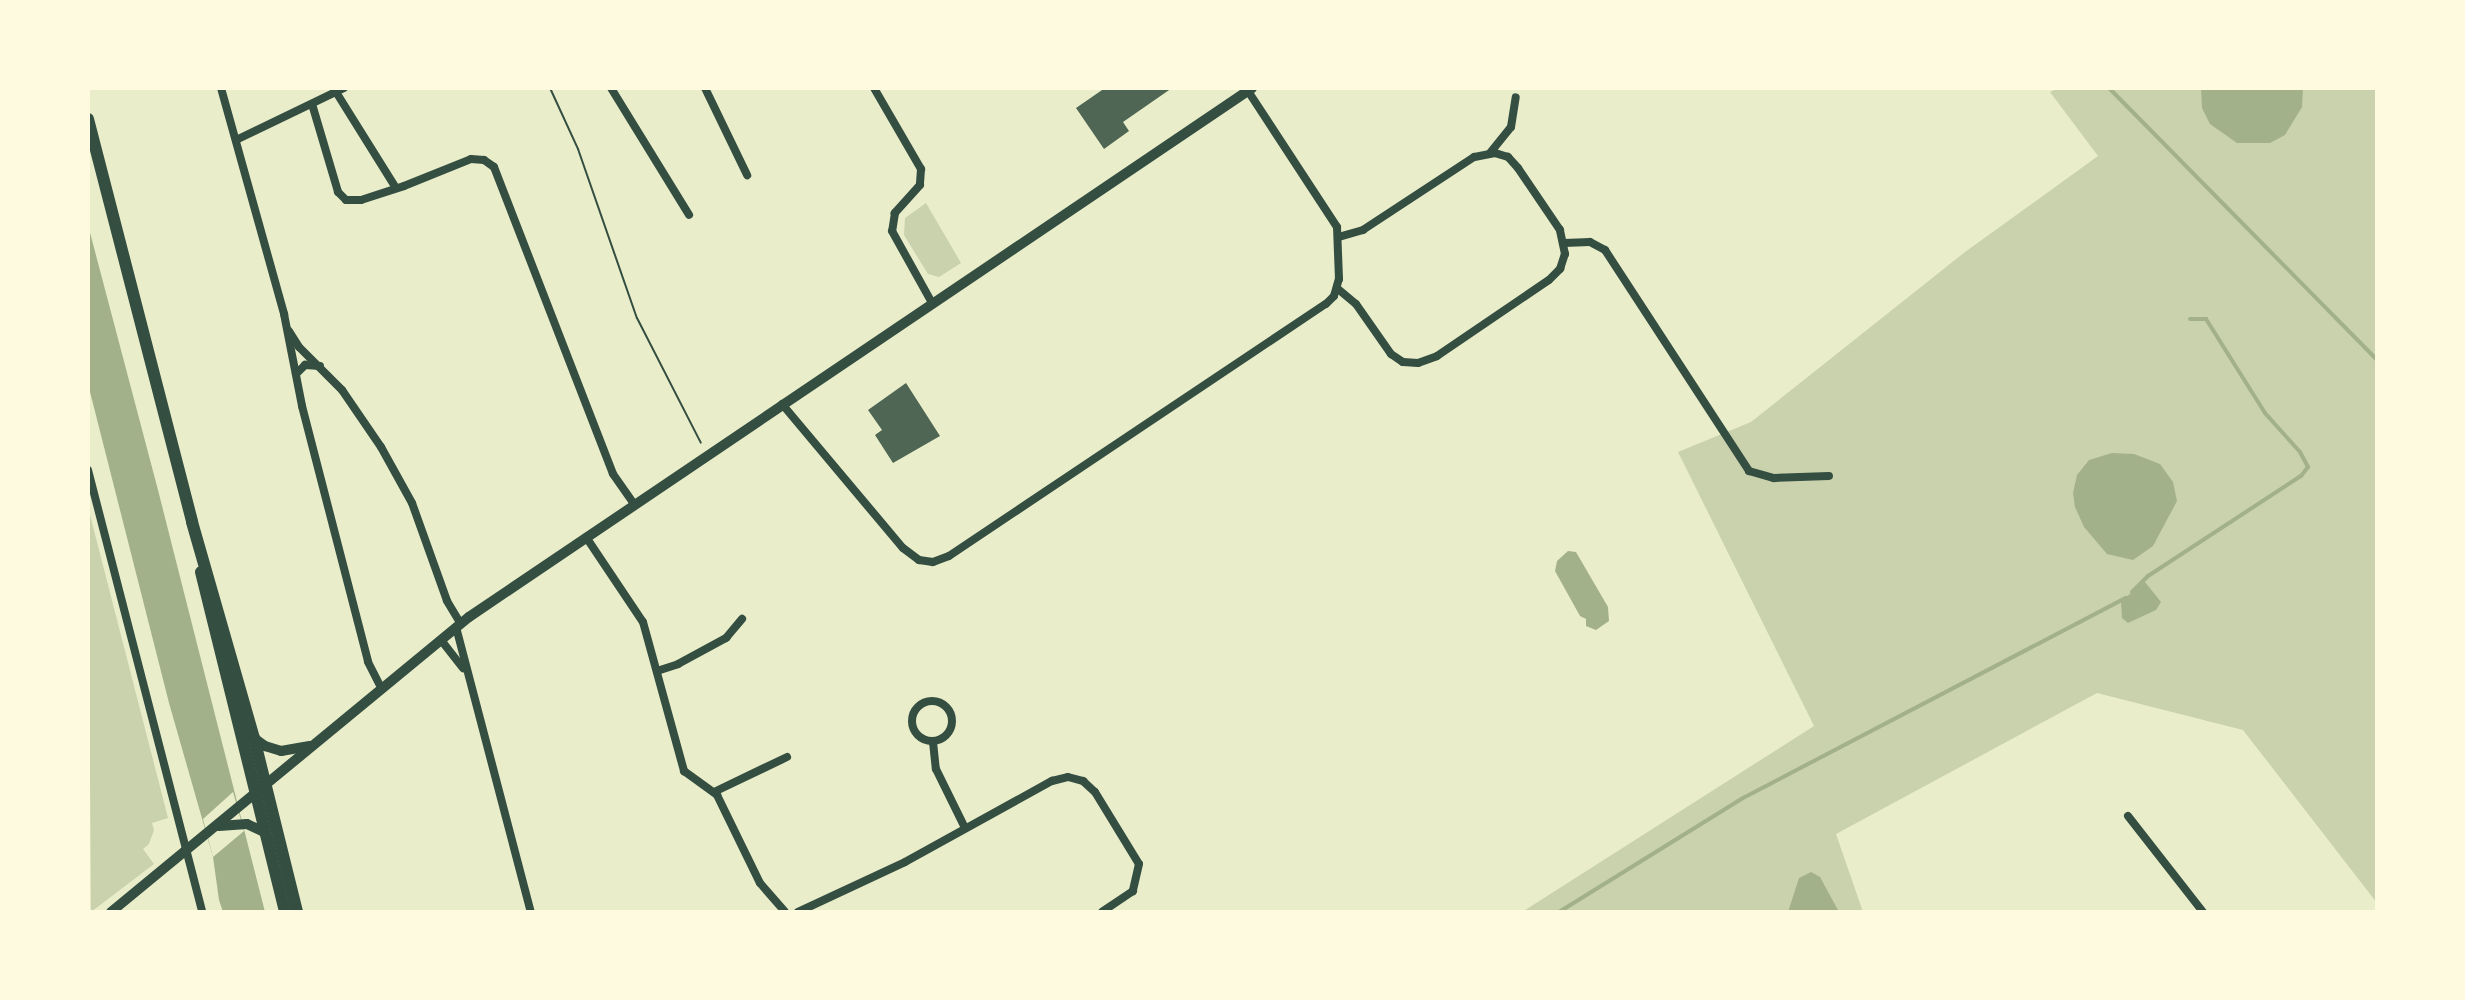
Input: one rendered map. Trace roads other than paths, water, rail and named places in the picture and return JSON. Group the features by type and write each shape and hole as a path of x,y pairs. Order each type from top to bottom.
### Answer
{"main road":[{"path":"88,119 192,522 254,738 266,833 285,912"},
{"path":"192,522 208,606 297,912"}],"street":[{"path":"221,88 284,314 296,374 368,662 382,689"},
{"path":"611,88 689,215"},
{"path":"705,88 747,175"},
{"path":"874,88 921,169 920,185 895,213 892,231 932,303"},
{"path":"236,140 340,90 396,188"},
{"path":"111,912 458,625 782,404 1250,90 1333,217 1339,237 1338,289 1326,304 939,561 919,560 903,548 782,404"},
{"path":"1490,153 1511,127 1516,97"},
{"path":"312,104 337,188 343,198 357,200 471,159 484,160 494,167 613,474 634,504"},
{"path":"1338,289 1356,304 1395,358 1408,363 1423,362 1554,277 1564,259 1564,243 1512,160 1490,153 1470,159 1363,230 1339,237"},
{"path":"1564,243 1590,242 1605,250 1749,471 1774,478 1829,476"},
{"path":"284,314 299,347 321,366 364,421 399,478 424,530 458,625 466,672 531,912"},
{"path":"296,374 305,365 321,366"},
{"path":"88,470 190,849 202,912"},
{"path":"586,537 641,618 684,771 714,792 760,883 785,912"},
{"path":"657,671 678,664 726,638 742,619"},
{"path":"441,640 466,672"},
{"path":"930,701 946,707 952,720 948,734 933,742 918,736 911,723 917,707 930,701"},
{"path":"254,738 265,746 281,751 315,744"},
{"path":"933,742 936,769 965,828"},
{"path":"714,792 787,757"},
{"path":"798,912 896,867 1059,778 1083,781 1095,792 1139,864 1133,891 1102,912"},
{"path":"2128,816 2203,912"},
{"path":"217,827 247,824 266,833"}],"waterway":[{"path":"2109,88 2377,360"},
{"path":"2132,592 2148,576 2301,476 2308,467 2300,452 2265,413 2206,319 2190,319"},
{"path":"1559,912 1743,798 2126,598"}]}
